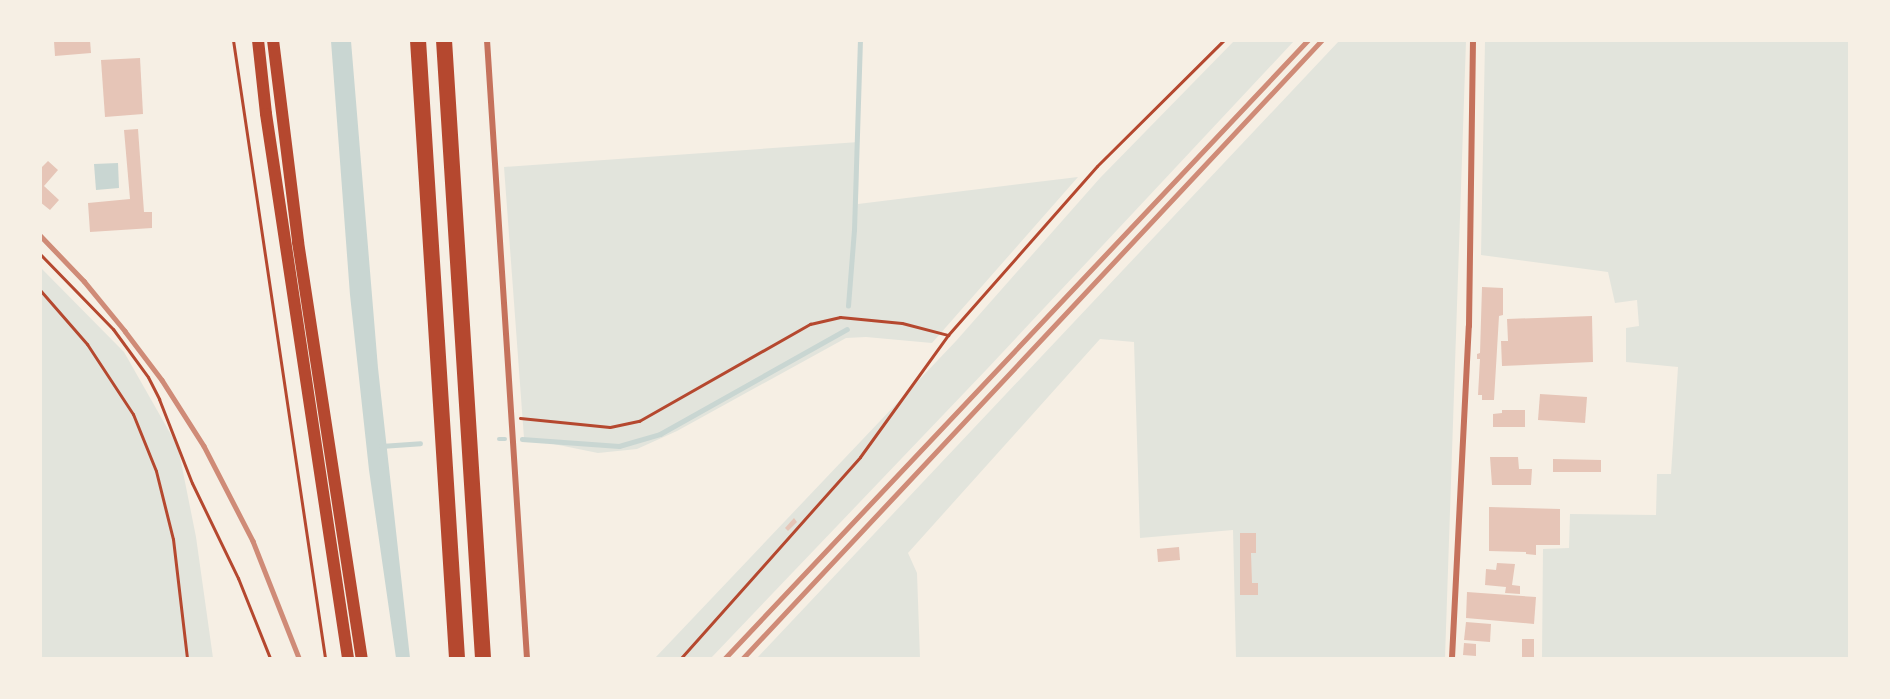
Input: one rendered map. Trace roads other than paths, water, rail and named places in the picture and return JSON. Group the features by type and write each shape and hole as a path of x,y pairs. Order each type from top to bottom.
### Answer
{"highway":[{"path":"418,40 457,658"},
{"path":"444,40 483,658"}],"main road":[{"path":"258,40 266,114 348,658"},
{"path":"273,40 298,242 362,658"}],"street":[{"path":"487,40 527,658"},
{"path":"1452,658 1469,326 1473,40"}],"waterway":[{"path":"848,306 854,230 860,40"},
{"path":"522,439 619,446 660,434 847,329"},
{"path":"499,439 505,439"},
{"path":"381,446 420,443"}],"railway":[{"path":"725,658 1308,40"},
{"path":"743,658 1322,40"},
{"path":"40,235 84,281 125,331 162,380 204,446 253,541 299,658"}]}
